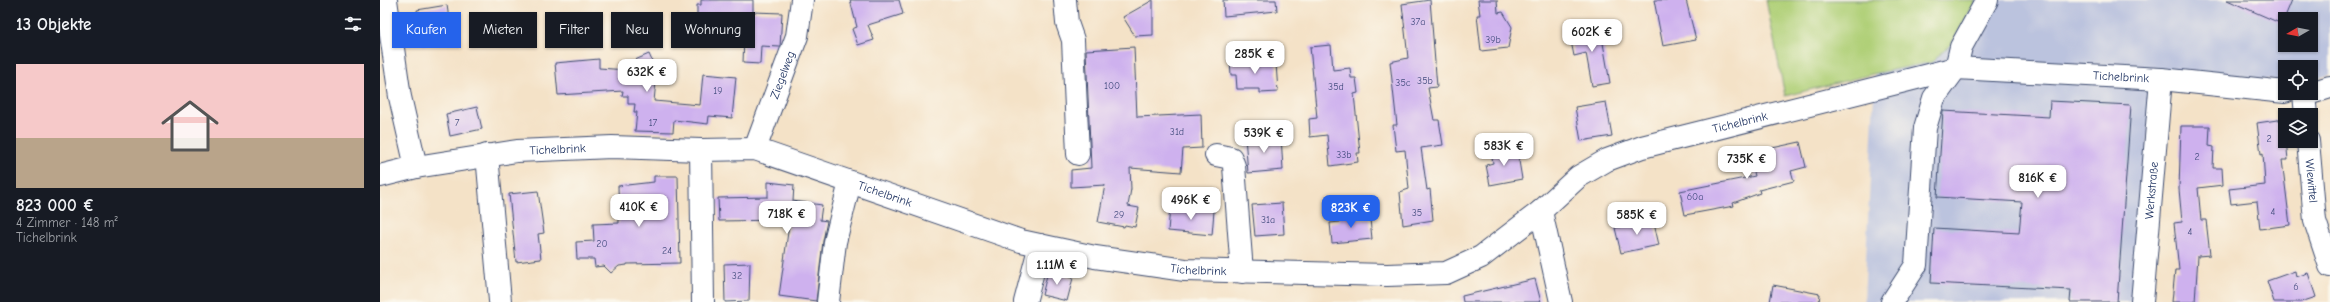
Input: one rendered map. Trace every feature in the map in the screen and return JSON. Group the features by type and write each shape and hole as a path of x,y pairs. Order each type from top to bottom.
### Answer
{"street":[{"path":"386,0 400,97 416,167"},
{"name":"Ziegelweg","path":"755,149 797,36 802,0"},
{"path":"1065,0 1066,23 1072,40 1078,154"},
{"path":"1892,302 1916,265 1925,128 1934,98 1956,68 1961,47 1987,0"},
{"name":"Tichelbrink","path":"380,176 416,167 517,151 612,146 701,150 755,149 1021,241 1095,257 1185,270 1387,275 1446,273 1481,257 1541,211 1578,177 1607,160 1642,147 1956,68 2161,79 2278,94"},
{"name":"Werkstraße","path":"2142,302 2161,79"},
{"name":"Tichelbrink","path":"2318,91 2330,87"},
{"name":"Wiewittel","path":"2309,148 2315,221 2330,266"},
{"path":"701,150 703,302"},
{"path":"487,155 500,300"},
{"path":"1216,155 1230,158 1234,166 1242,272"},
{"name":"Tichelbrink","path":"828,302 835,242 850,182"},
{"path":"1541,211 1561,302"},
{"path":"1026,302 1040,245"}],"shaded area":[{"path":"1976,0 2330,0 2330,75 2318,78 2318,60 2278,60 2278,80 2153,68 2135,302 1864,302 1875,74 1932,62"}],"green space":[{"path":"1766,0 1976,0 1952,43 1932,62 1873,74 1785,96"}],"building":[{"path":"701,0 753,0 753,12 697,12 697,5 701,5"},
{"path":"850,0 899,0 903,14 868,25 874,40 858,45 852,29 857,27"},
{"path":"1153,0 1153,35 1135,36 1123,17"},
{"path":"1223,0 1276,0 1277,11 1224,16"},
{"path":"1430,0 1437,87 1428,88 1434,120 1439,120 1443,145 1421,148 1427,190 1430,189 1433,220 1403,225 1400,192 1409,189 1405,150 1396,151 1393,125 1397,125 1390,62 1408,58 1402,4"},
{"path":"1478,0 1497,0 1498,13 1503,12 1512,27 1508,48 1481,51 1477,15 1480,15"},
{"path":"1654,0 1686,0 1696,40 1663,46"},
{"path":"2227,0 2292,0 2287,12 2278,12 2278,22"},
{"path":"447,5 448,12 417,12 417,10"},
{"path":"755,12 782,13 780,47 761,46 760,64 743,63 744,48 755,48"},
{"path":"1600,26 1610,83 1592,86 1586,53 1574,56 1569,31"},
{"path":"1331,45 1333,70 1350,68 1351,78 1356,78 1358,93 1354,94 1360,153 1357,153 1358,162 1330,166 1327,135 1310,137 1309,119 1317,118 1310,47"},
{"path":"1134,47 1137,117 1201,114 1202,148 1183,149 1181,172 1130,168 1131,189 1128,206 1139,208 1135,227 1125,225 1124,227 1098,222 1105,185 1071,187 1071,170 1091,168 1086,50"},
{"path":"649,54 657,72 654,101 700,105 703,74 736,77 732,118 709,116 708,124 674,120 673,132 635,131 637,112 634,112 635,104 628,104 628,96 622,96 623,91 558,95 555,63 599,59 599,68 640,71 635,60"},
{"path":"1265,59 1265,63 1276,63 1278,92 1260,93 1260,89 1237,89 1236,75 1231,75 1230,60"},
{"path":"2050,101 2131,105 2117,302 2070,302 2071,290 1931,283 1934,228 2019,233 2022,202 1937,197 1943,111 2049,117"},
{"path":"1606,102 1612,136 1581,141 1575,107"},
{"path":"477,107 482,129 450,136 446,114"},
{"path":"2278,120 2278,148 2287,148 2288,160 2282,160 2290,225 2260,229 2257,201 2231,204 2229,189 2265,185 2263,153 2261,154 2257,123"},
{"path":"2181,126 2210,126 2209,146 2214,147 2213,168 2222,168 2223,185 2198,188 2201,220 2206,220 2210,255 2198,256 2195,302 2172,302 2175,270 2179,270 2174,223 2182,222 2179,189"},
{"path":"1281,135 1283,170 1248,173 1245,137"},
{"path":"1800,142 1806,167 1791,171 1794,181 1759,190 1760,193 1733,203 1734,206 1685,215 1680,191 1755,176 1749,153"},
{"path":"1517,149 1522,179 1490,185 1486,165 1493,163 1491,153"},
{"path":"654,176 678,176 680,263 627,264 619,266 611,273 604,266 595,267 594,259 577,259 576,242 594,241 593,224 619,223 618,186 654,182"},
{"path":"768,182 794,185 793,201 822,205 820,220 827,221 823,241 816,301 779,296 789,225 783,224 783,220 719,221 718,198 768,197"},
{"path":"538,191 544,233 538,234 541,259 516,262 509,194"},
{"path":"1282,203 1284,234 1255,236 1252,205"},
{"path":"1170,207 1214,211 1212,235 1168,231"},
{"path":"1357,213 1358,220 1370,219 1372,239 1332,243 1330,223 1340,222 1339,214"},
{"path":"1653,219 1659,245 1621,253 1615,228"},
{"path":"750,263 749,301 725,302 724,264"},
{"path":"1048,271 1073,278 1067,301 1042,295"},
{"path":"2295,271 2296,277 2308,273 2316,297 2301,302 2274,302 2267,281"},
{"path":"1535,279 1541,302 1463,302 1462,296"},
{"path":"1773,285 1820,294 1819,302 1770,302"}]}
